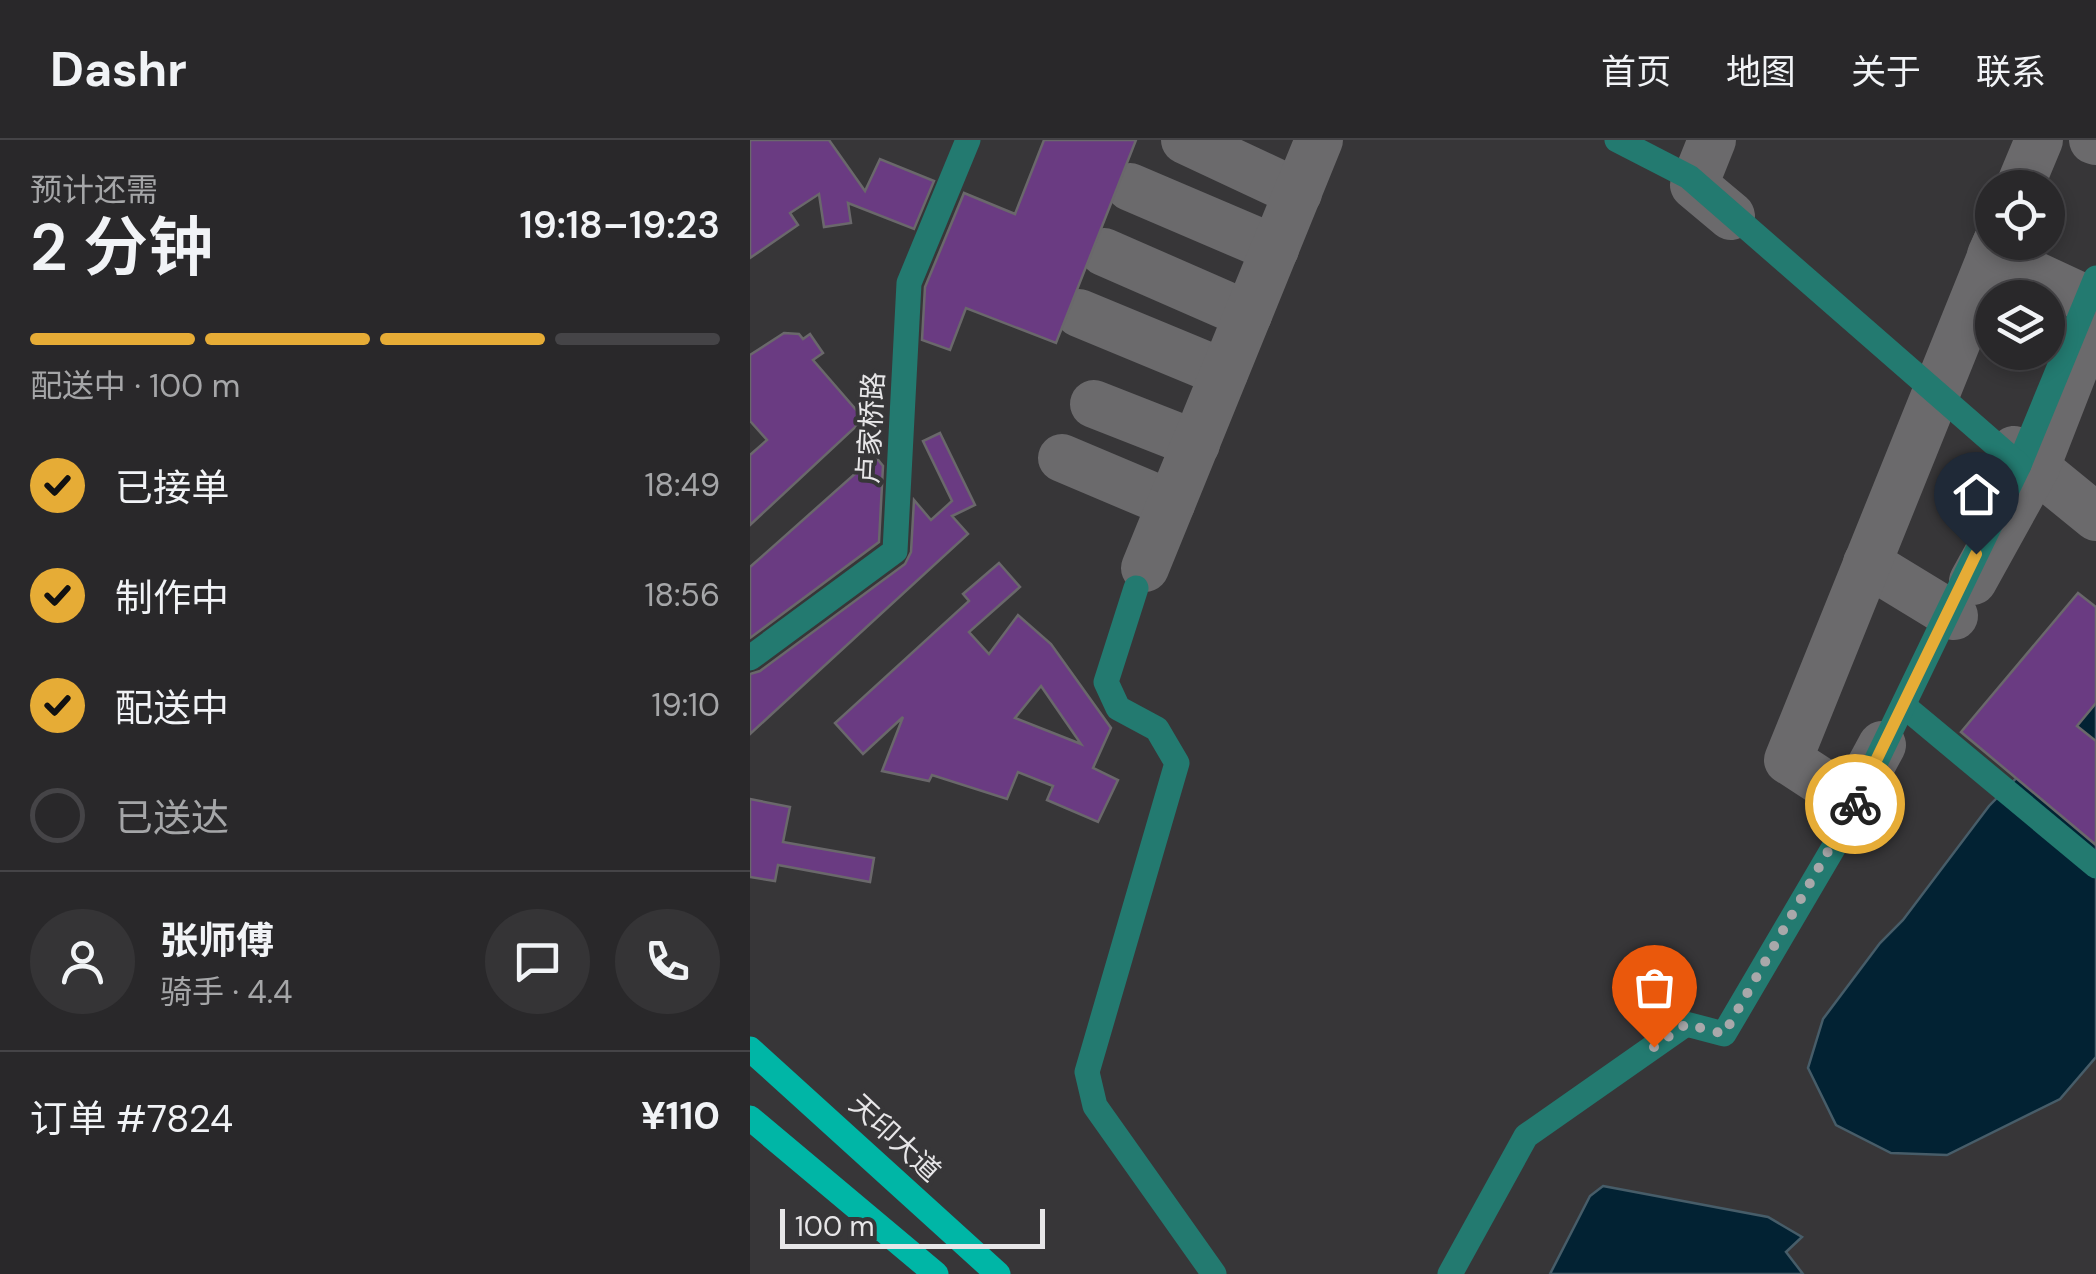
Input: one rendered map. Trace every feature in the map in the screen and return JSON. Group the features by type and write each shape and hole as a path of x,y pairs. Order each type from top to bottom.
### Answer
{"main road":[{"name":"天印大道","path":"750,1049 998,1274"},
{"path":"750,1118 936,1274"}],"street":[{"name":"卢家桥路","path":"750,658 895,551 909,282 968,140"},
{"path":"1617,140 1688,177 2019,466"},
{"path":"1450,1274 1526,1136 1686,1024 1724,1034 1838,840 1904,706 2019,466 2096,278"},
{"path":"1136,588 1106,682 1118,708 1157,730 1177,763 1087,1072 1095,1106 1214,1274"},
{"path":"1904,706 2096,866"}],"water":[{"path":"2096,702 2096,1057 2060,1099 1947,1155 1891,1153 1836,1125 1808,1068 1823,1019 1989,806 2086,707"},
{"path":"1603,1186 1768,1217 1802,1237 1786,1252 1803,1274 1550,1274 1590,1196"}],"building":[{"path":"750,140 829,140 865,191 880,159 934,181 914,229 848,203 851,223 824,227 819,194 790,213 798,225 750,258"},
{"path":"1044,140 1136,140 1056,343 966,308 950,350 922,340 925,287 964,193 1015,214"},
{"path":"784,333 799,334 803,339 810,334 823,353 813,360 864,419 750,525 750,455 767,440 750,421 750,355"},
{"path":"940,433 975,505 952,516 968,534 750,734 750,674 760,671 905,564 911,552 914,500 931,520 952,501 923,441"},
{"path":"875,456 883,466 879,542 750,638 750,567"},
{"path":"999,563 1020,587 969,632 989,654 1018,615 1051,644 1111,728 1093,768 1118,780 1098,822 1047,800 1053,786 1018,772 1007,799 932,775 929,781 882,771 903,717 863,754 835,723 969,601 963,594","holes":["1041,686 1081,744 1015,718"]},
{"path":"2078,593 2096,607 2096,703 2077,726 2096,741 2096,845 1961,732"},
{"path":"750,799 790,807 783,842 874,858 870,882 778,865 775,881 750,877"}],"taxiway":[{"path":"1185,140 1298,193"},
{"path":"1145,568 1319,140"},
{"path":"1712,140 1694,185 1731,216"},
{"path":"2026,170 2039,140"},
{"path":"1130,187 1275,249"},
{"path":"1104,252 1248,315"},
{"path":"1882,745 1862,782 1845,797 1788,760 1990,260"},
{"path":"2002,260 2086,299 2094,318"},
{"path":"1079,313 1224,373"},
{"path":"1973,581 2036,467 2096,313"},
{"path":"1094,404 1196,444"},
{"path":"2014,450 2096,517"},
{"path":"1062,458 1171,504"},
{"path":"1867,563 1954,616"}],"way so far":[{"path":"1654,1047 1686,1024 1724,1034 1838,840 1855,804"}],"route":[{"path":"1855,804 1976,554"}]}
